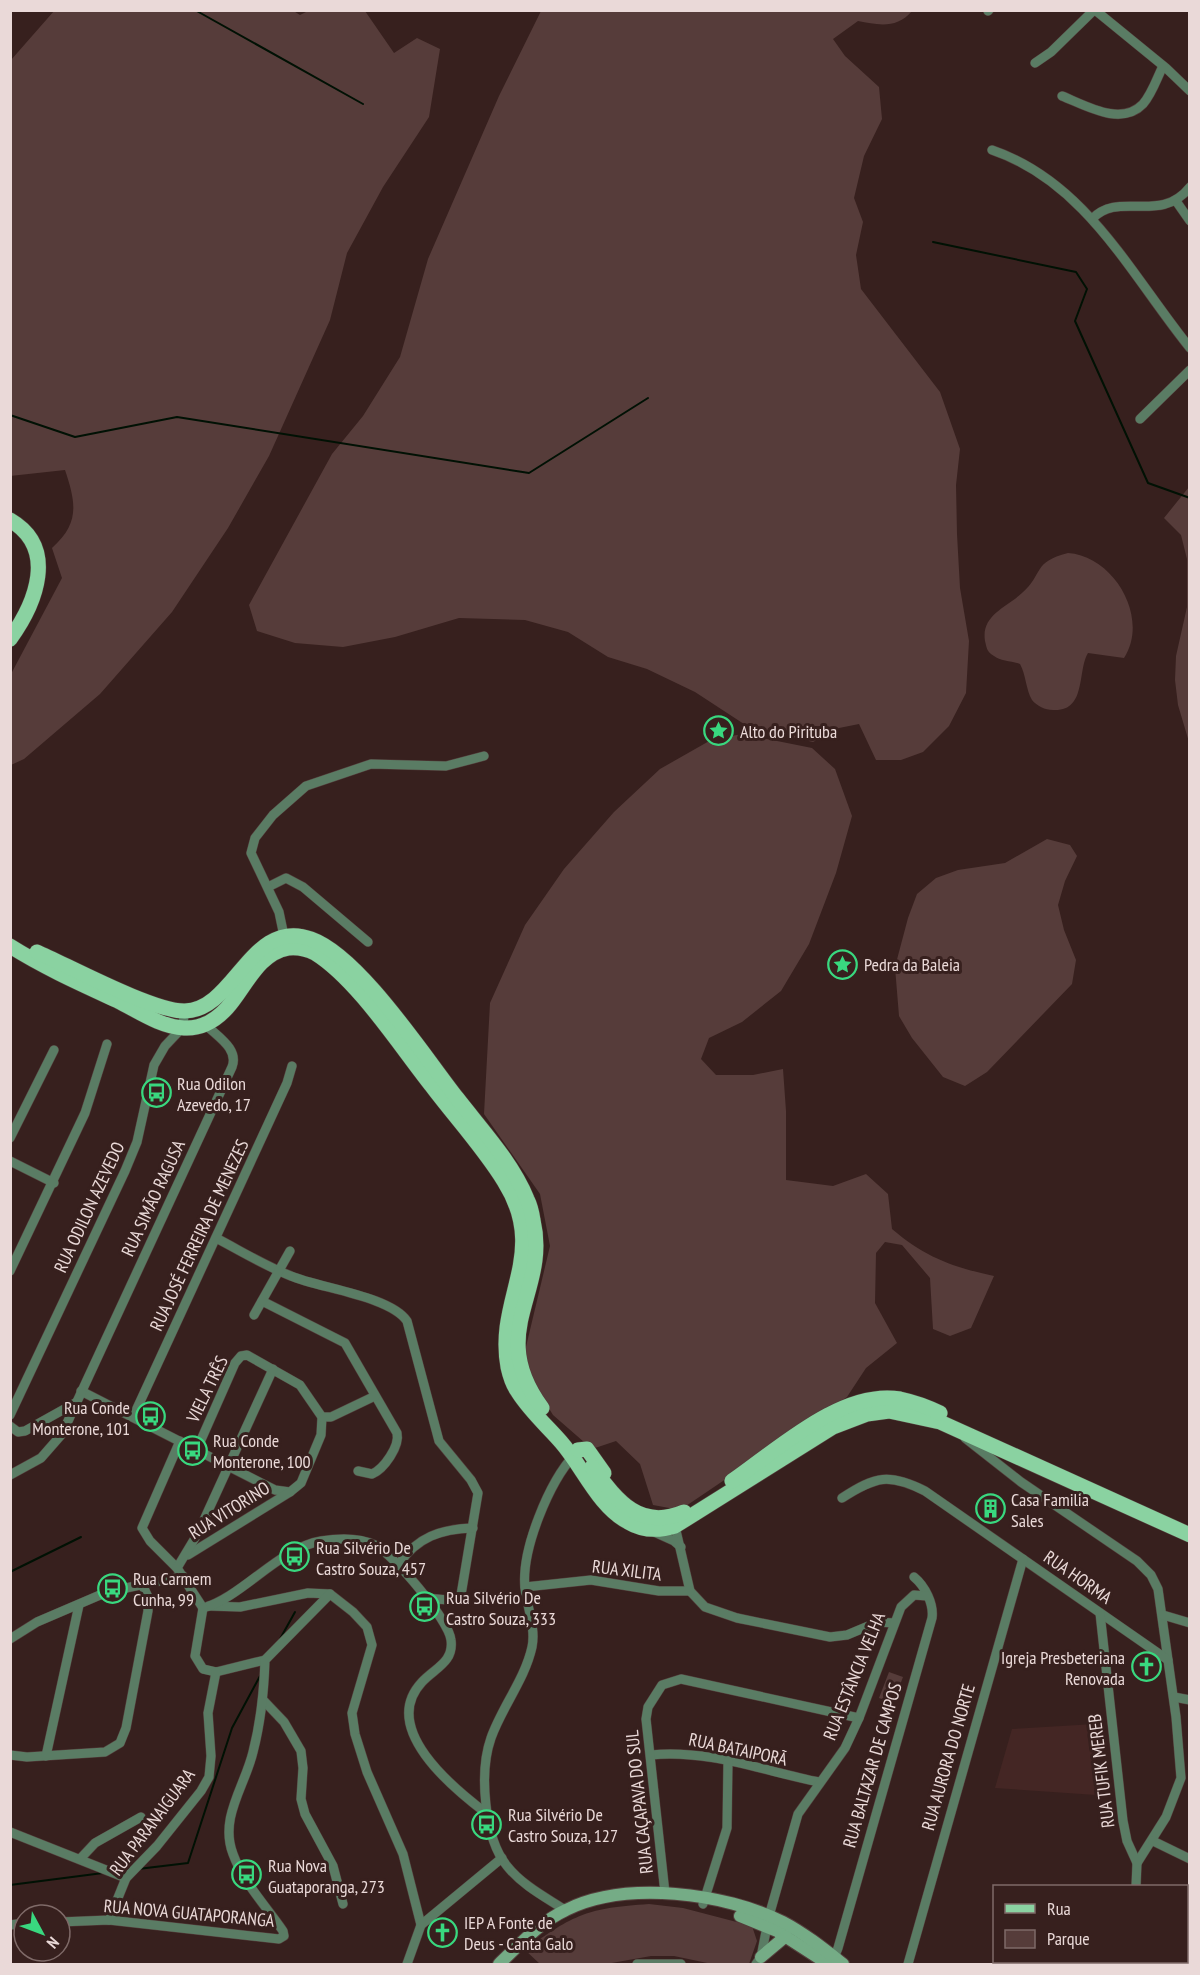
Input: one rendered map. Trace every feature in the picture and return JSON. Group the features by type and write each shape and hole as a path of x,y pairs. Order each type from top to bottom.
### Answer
{"main road":[{"path":"10,520 28,535 38,553 40,571 32,604 10,639"},
{"path":"206,1024 207,1010 261,948 284,936 302,936 328,947 354,971 403,1028 527,1198 534,1222 536,1244 518,1336 517,1353 520,1371 537,1402 575,1453 611,1509 628,1522 655,1530 674,1522 833,1427 867,1414 898,1411 931,1419 955,1429 982,1447 1190,1535"},
{"path":"10,937 120,990 185,1011 202,1007 229,984"},
{"path":"10,946 57,973 162,1023 182,1028 206,1024 228,1006 261,963 289,948 308,950 317,955 363,1000 494,1166 517,1204 523,1225 525,1246 506,1342 508,1365 519,1394 575,1453"},
{"path":"575,1453 587,1449 592,1453 627,1506 642,1516 674,1522 821,1419 848,1405 884,1399 900,1399 940,1412 1190,1524"},
{"path":"499,1965 539,1928 565,1910 617,1896 665,1893 700,1899 798,1931 834,1963"},
{"path":"768,1921 786,1936 834,1963"},
{"path":"759,1961 786,1936"}],"street":[{"path":"1035,63 1061,43 1094,10 1190,91"},
{"path":"1062,96 1105,112 1120,115 1142,105 1163,66"},
{"path":"992,150 1035,168 1092,219 1190,348"},
{"path":"1092,219 1101,211 1110,208 1152,208 1176,201 1190,187"},
{"path":"1176,201 1190,221"},
{"path":"1140,419 1190,370"},
{"path":"284,936 279,912 251,853 255,838 273,816 306,786 371,764 446,766 484,756"},
{"path":"268,887 286,878 303,887 368,942"},
{"path":"182,1028 185,1011"},
{"name":"RUA SIMÃO RAGUSA","path":"10,1475 29,1466 54,1445 62,1434 234,1061 232,1050 206,1024"},
{"name":"RUA ODILON AZEVEDO","path":"10,1415 126,1171 137,1142 154,1065 165,1046 182,1028"},
{"path":"10,1271 54,1183 85,1113 107,1044"},
{"path":"10,1138 54,1050"},
{"name":"RUA JOSÉ FERREIRA DE MENEZES","path":"133,1417 287,1083 292,1066"},
{"path":"10,1161 54,1183"},
{"path":"216,1238 279,1271 310,1283 364,1296 404,1317 411,1334 439,1441 471,1480 478,1493 460,1601 425,1598"},
{"path":"254,1315 290,1251"},
{"path":"262,1301 345,1343 397,1433 398,1440 376,1473 358,1471"},
{"name":"VIELA TRÊS","path":"197,1449 235,1363 241,1356 255,1359 273,1370"},
{"path":"81,1391 229,1465 275,1490 290,1492 301,1483 321,1435 322,1417 300,1385 273,1370 229,1465 186,1556 180,1572"},
{"path":"322,1417 331,1417 375,1396"},
{"path":"10,1426 18,1432 25,1431 77,1402"},
{"path":"180,1441 142,1528 150,1541 180,1572 206,1607"},
{"path":"982,1447 1144,1568 1158,1589 1185,1780 1153,1841 1137,1863"},
{"path":"565,1910 518,1877 501,1858 486,1813 485,1777 490,1741 532,1646 532,1628 525,1587 529,1541 575,1453"},
{"name":"RUA HORMA","path":"842,1498 874,1480 890,1477 905,1481 950,1507 1168,1660"},
{"name":"RUA VITORINO","path":"186,1556 290,1492"},
{"path":"674,1522 691,1592 705,1607 830,1637 847,1635 878,1622 894,1623"},
{"path":"399,1564 411,1547 423,1538 445,1531 473,1528"},
{"path":"642,1528 674,1541 682,1549"},
{"path":"330,1594 265,1660 216,1672 203,1669 195,1656 206,1607 301,1547 320,1541 349,1538 374,1545 399,1564 445,1624 451,1637 452,1652 416,1690 410,1721 416,1742 456,1789 486,1813"},
{"name":"RUA AURORA DO NORTE","path":"908,1965 1023,1558"},
{"path":"10,1639 37,1622 107,1592 180,1572"},
{"name":"RUA BALTAZAR DE CAMPOS","path":"834,1963 932,1618 932,1608 923,1586 914,1577"},
{"name":"RUA XILITA","path":"525,1587 591,1580 659,1591 691,1592"},
{"path":"10,1755 101,1754 114,1748 122,1740 136,1680 148,1611 148,1597 142,1584"},
{"path":"206,1607 240,1607 299,1594 330,1594 353,1612 367,1627 371,1636 368,1662 352,1713 355,1734 367,1772 403,1854 422,1925"},
{"name":"RUA ESTÂNCIA VELHA","path":"759,1961 794,1824 803,1804 844,1748 860,1718 901,1607 910,1597 927,1596"},
{"path":"46,1756 79,1605"},
{"name":"RUA TUFIK MEREB","path":"1100,1613 1123,1821 1127,1841 1137,1863 1136,1885"},
{"path":"1163,1615 1190,1623"},
{"name":"RUA NOVA GUATAPORANGA","path":"72,1922 110,1920 279,1939 284,1936 283,1931 245,1876 229,1841 228,1824 253,1755 264,1701 265,1660"},
{"name":"RUA PARANAIGUARA","path":"110,1920 126,1878 157,1846 201,1791 209,1777 211,1756 208,1713 216,1672"},
{"name":"RUA CAÇAPAVA DO SUL","path":"665,1893 646,1719 648,1707 657,1689 669,1681 681,1679 860,1718"},
{"path":"1174,1697 1190,1700"},
{"path":"264,1701 284,1722 301,1750 303,1768 300,1799 305,1814 333,1866 343,1904"},
{"name":"RUA BATAIPORÃ","path":"651,1755 679,1753 819,1782"},
{"path":"700,1899 719,1860 728,1821 728,1762"},
{"path":"80,1859 95,1843 141,1817"},
{"path":"10,1832 126,1878"},
{"path":"1153,1841 1190,1859"},
{"path":"407,1965 422,1925 501,1858"},
{"path":"637,1965 681,1965"}],"shaded area":[{"path":"1095,1724 1096,1795 995,1788 1012,1729"}],"green space":[{"path":"292,10 300,15 308,11 365,11 394,53 417,38 440,49 429,117 383,187 347,253 330,320 269,456 228,528 172,612 100,694 24,759 11,765 11,674 62,578 52,548 67,530 73,512 72,493 65,470 10,476 11,60 54,11"},
{"path":"541,11 912,11 894,23 858,21 833,39 845,56 879,87 882,119 864,156 854,198 863,222 856,255 861,289 940,392 960,449 956,485 957,534 960,588 969,641 966,693 949,726 923,752 901,760 876,760 859,724 839,728 813,742 747,726 695,692 647,669 608,657 568,632 525,620 459,618 395,637 343,647 295,643 257,631 249,605 332,454 363,416 400,357 428,259 499,96"},
{"path":"1189,487 1189,742 1178,705 1175,680 1176,656 1187,607 1187,559 1181,535 1164,518"},
{"path":"1068,553 1085,557 1100,565 1113,577 1130,608 1133,625 1131,642 1124,658 1088,653 1076,698 1064,709 1050,710 1032,700 1020,664 999,659 989,652 985,632 991,618 1029,586 1043,565 1049,560"},
{"path":"742,734 812,748 835,769 852,816 836,873 809,944 781,991 742,1022 709,1038 701,1059 716,1075 753,1075 783,1069 786,1111 786,1180 833,1186 866,1174 888,1194 892,1229 904,1239 940,1260 994,1276 971,1328 950,1336 933,1329 930,1278 902,1245 885,1242 876,1253 875,1303 897,1343 866,1368 847,1397 680,1510 653,1505 640,1464 616,1441 592,1449 553,1415 529,1376 525,1351 550,1246 540,1194 484,1114 490,1003 525,925 564,869 614,812 660,769 711,740"},
{"path":"1047,839 1070,845 1077,856 1065,881 1058,905 1064,930 1076,960 1072,984 987,1072 965,1086 943,1077 912,1038 899,1016 895,967 908,918 917,894 936,878 958,870 1005,863"},
{"path":"889,1672 903,1677 893,1703 879,1698"},
{"path":"649,1904 683,1908 752,1926 757,1941 749,1964 712,1964 674,1956 651,1956 606,1964 540,1964 525,1950 556,1928 582,1915 611,1908"}],"waterway":[{"path":"195,10 363,104"},
{"path":"933,242 1076,272 1087,289 1075,321 1148,483 1190,498"},
{"path":"10,415 75,437 177,417 529,473 648,398"},
{"path":"10,1572 81,1537"},
{"path":"280,1639 295,1612"},
{"path":"138,1869 188,1863 232,1728 260,1676"},
{"path":"10,1885 103,1873"}],"place":[{"name":"Alto do Pirituba","path":"719,731"},
{"name":"Pedra da Baleia","path":"843,964"},
{"name":"Rua Odilon Azevedo, 17","path":"156,1093"},
{"name":"Rua Conde Monterone, 101","path":"151,1417"},
{"name":"Rua Conde Monterone, 100","path":"192,1450"},
{"name":"Casa Familia Sales","path":"990,1509"},
{"name":"Rua Silvério De Castro Souza, 457","path":"295,1557"},
{"name":"Rua Carmem Cunha, 99","path":"112,1588"},
{"name":"Rua Silvério De Castro Souza, 333","path":"425,1607"},
{"name":"Igreja Presbeteriana Renovada","path":"1146,1667"},
{"name":"Rua Silvério De Castro Souza, 127","path":"487,1824"},
{"name":"Rua Nova Guataporanga, 273","path":"247,1875"},
{"name":"IEP A Fonte de Deus - Canta Galo","path":"443,1932"}]}
